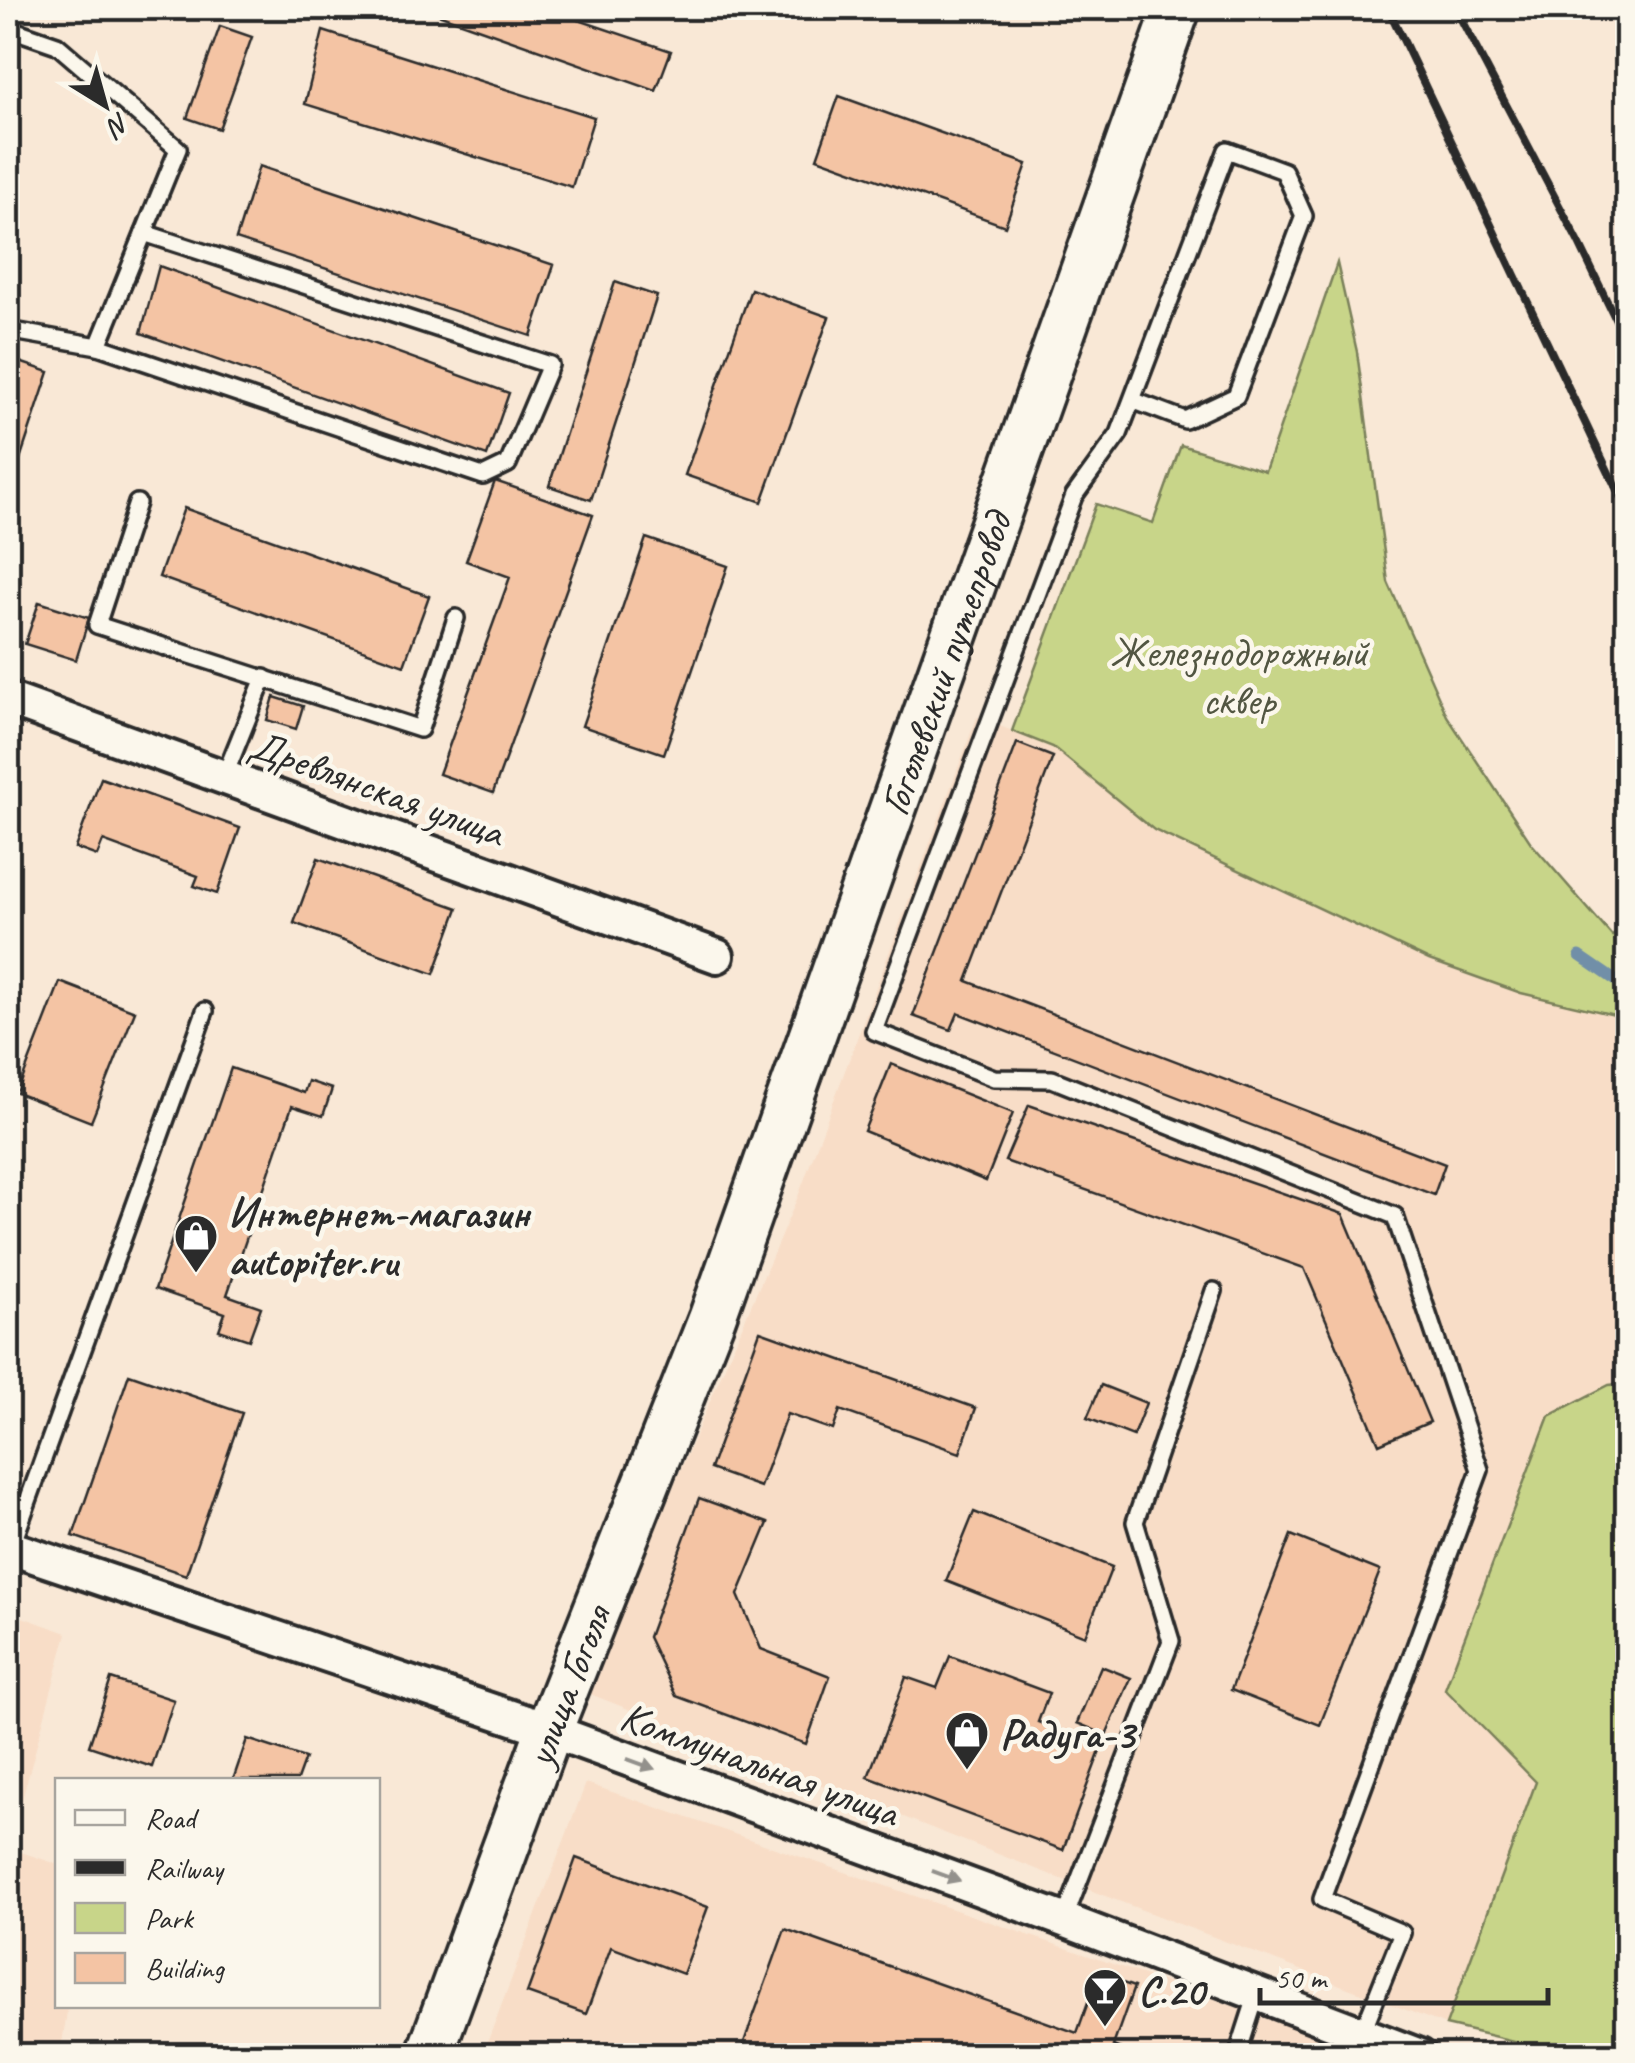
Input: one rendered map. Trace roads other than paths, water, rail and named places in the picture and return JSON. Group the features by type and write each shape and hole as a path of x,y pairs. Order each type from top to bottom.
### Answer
{"main road":[{"name":"Гоголевский путепровод","path":"712,1318 1177,8"},
{"name":"улица Гоголя","path":"429,2056 550,1730 712,1318"}],"street":[{"name":"Древлянская улица","path":"8,699 717,956"},
{"name":"Коммунальная улица","path":"9,1548 550,1730 1420,2056"}],"lane":[{"path":"8,28 57,45 178,149 98,346"},
{"path":"1132,400 1185,420 1236,396 1304,216 1284,172 1227,150 1119,434 1074,496 874,1031 994,1078 1052,1079 1395,1216 1480,1470 1322,1899 1402,1933 1362,2033"},
{"path":"8,330 98,346 483,476 508,464 550,365 144,233"},
{"path":"136,503 97,625 420,729 456,618"},
{"path":"224,777 264,678"},
{"path":"9,1548 204,1011"},
{"path":"1064,1920 1171,1641 1134,1522 1214,1292"},
{"path":"1237,2056 1257,1994"}],"waterway":[{"path":"1580,956 1628,989"}],"railway":[{"path":"1388,8 1628,513"},
{"path":"1455,8 1628,345"}],"place":[{"name":"Интернет-магазин autopiter.ru","path":"196,1274"},
{"name":"Радуга-3","path":"967,1771"},
{"name":"C.20","path":"1105,2028"}],"park label":[{"name":"Железнодорожный сквер","path":"1239,675"}]}
